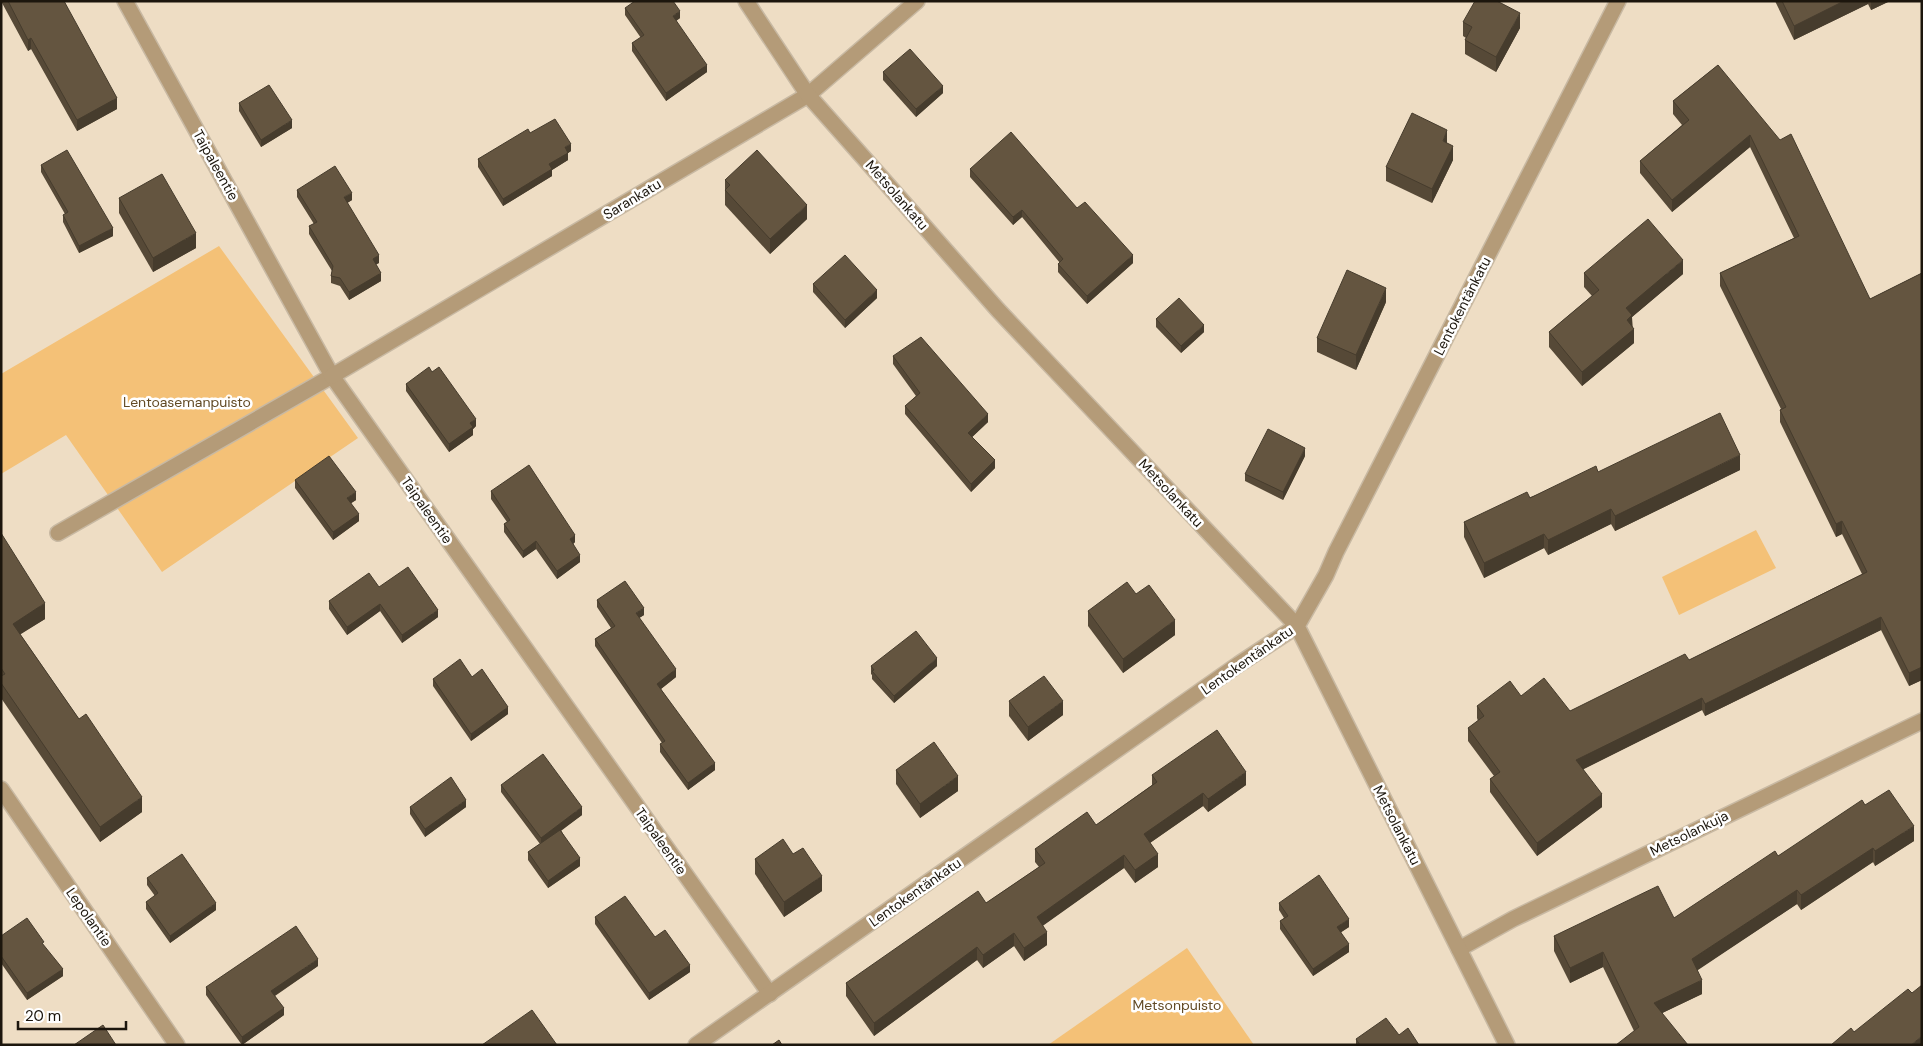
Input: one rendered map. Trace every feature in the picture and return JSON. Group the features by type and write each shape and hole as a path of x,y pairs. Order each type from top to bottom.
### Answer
{"street":[{"name":"Taipaleentie","path":"125,1 332,376 770,994"},
{"name":"Metsolankatu","path":"746,1 808,95 998,310 1297,626 1507,1045"},
{"name":"Sarankatu","path":"58,533 332,376 808,95 917,1"},
{"name":"Lentokentänkatu","path":"696,1045 1297,626 1326,575 1336,552 1618,1"},
{"name":"Metsolankuja","path":"1459,949 1522,914 1922,721"},
{"name":"Lepolantie","path":"1,789 177,1045"}],"green space":[{"name":"Lentoasemanpuisto","path":"219,246 358,438 162,572 66,435 1,474 1,374"},
{"path":"1756,530 1776,568 1679,615 1662,577"},
{"name":"Metsonpuisto","path":"1187,948 1254,1045 1048,1045"}],"building":[{"path":"8,1 64,1 117,98 77,120 31,38 28,40"},
{"path":"635,1 673,1 680,11 673,16 707,65 666,93 632,43 644,35 625,8"},
{"path":"1475,1 1497,1 1520,13 1496,57 1465,40 1472,27 1463,22"},
{"path":"1782,1 1844,1 1794,26"},
{"path":"910,49 943,86 916,109 883,72"},
{"path":"1718,65 1780,140 1791,134 1870,299 1922,273 1922,667 1909,673 1881,617 1705,704 1702,698 1576,760 1602,794 1537,843 1490,779 1500,772 1468,728 1484,716 1477,706 1510,681 1521,696 1544,678 1570,711 1685,654 1689,660 1867,572 1842,521 1836,524 1780,410 1786,407 1720,273 1799,236 1750,135 1672,200 1640,161 1689,120 1673,101"},
{"path":"269,85 292,120 261,140 239,103"},
{"path":"1412,113 1447,130 1443,141 1453,146 1432,189 1386,167"},
{"path":"555,119 571,144 565,147 568,153 549,164 552,169 503,199 478,159 528,129 530,133"},
{"path":"1011,132 1077,208 1085,202 1133,255 1087,296 1058,264 1063,259 1022,210 1013,217 970,169"},
{"path":"67,150 113,228 79,246 63,215 68,212 41,165"},
{"path":"757,150 807,205 770,239 725,190 730,185 725,180"},
{"path":"335,166 352,193 344,197 379,255 373,259 381,273 349,292 340,278 331,276 333,266 309,226 317,222 297,190"},
{"path":"162,174 196,233 153,258 119,198"},
{"path":"1648,219 1683,260 1626,308 1632,315 1627,320 1634,329 1582,372 1549,332 1599,290 1584,273"},
{"path":"845,255 877,290 845,320 813,284"},
{"path":"1347,270 1386,288 1356,355 1317,338"},
{"path":"1179,298 1204,325 1181,346 1156,319"},
{"path":"921,337 988,414 968,433 995,460 971,484 905,406 920,393 893,356"},
{"path":"429,367 432,372 439,367 476,419 470,423 473,427 449,444 406,384"},
{"path":"1720,413 1740,455 1615,516 1611,509 1548,540 1544,534 1484,563 1464,522 1527,492 1530,498 1596,466 1598,472"},
{"path":"1268,429 1305,448 1283,492 1245,474"},
{"path":"329,456 356,492 347,498 359,514 333,532 295,480"},
{"path":"529,465 575,535 570,539 580,555 557,571 536,541 523,551 504,524 510,520 491,491"},
{"path":"1,533 45,603 13,624 79,719 86,714 142,797 100,827 1,683 1,676 5,674 1,668"},
{"path":"408,567 438,610 402,635 380,604 347,627 329,601 369,573 379,587"},
{"path":"625,581 644,608 636,613 676,669 657,684 715,763 688,783 660,744 665,741 595,639 615,626 597,600"},
{"path":"1127,582 1136,594 1149,585 1175,620 1123,659 1088,611"},
{"path":"916,631 937,658 894,696 872,671 874,670 871,666"},
{"path":"460,659 472,677 482,669 508,707 471,734 433,679"},
{"path":"1044,676 1063,701 1028,727 1009,701"},
{"path":"1217,730 1246,772 1208,799 1203,793 1144,834 1158,854 1135,870 1124,855 1037,917 1047,932 1024,948 1014,933 983,955 977,947 874,1023 846,983 978,891 986,903 1045,863 1035,849 1087,812 1096,825 1157,782 1152,775"},
{"path":"934,742 958,776 920,804 896,770"},
{"path":"543,754 582,807 541,838 501,785"},
{"path":"451,777 466,800 425,829 410,807"},
{"path":"1889,790 1914,826 1875,851 1873,848 1801,895 1797,890 1692,959 1702,980 1654,1003 1688,1045 1616,1045 1639,1027 1603,952 1570,968 1554,936 1658,886 1674,918 1775,851 1778,856 1862,800 1865,805"},
{"path":"560,830 580,858 548,881 528,852"},
{"path":"783,839 793,854 803,848 822,876 784,902 755,859"},
{"path":"182,854 216,903 170,936 146,902 158,893 147,878"},
{"path":"1319,875 1349,919 1337,927 1349,944 1313,969 1280,921 1288,916 1279,903"},
{"path":"625,896 655,937 665,930 690,965 649,993 595,917"},
{"path":"27,918 44,942 42,943 63,969 27,993 1,956 1,936"},
{"path":"296,926 318,959 271,991 284,1008 242,1037 206,987"},
{"path":"1922,985 1922,1036 1911,1045 1831,1045 1851,1028 1854,1032 1908,989 1912,993"},
{"path":"532,1010 557,1045 482,1045"},
{"path":"1386,1018 1399,1035 1408,1028 1419,1045 1360,1045 1356,1039"},
{"path":"103,1025 116,1045 74,1045"},
{"path":"779,1040 782,1045 772,1045"}]}
